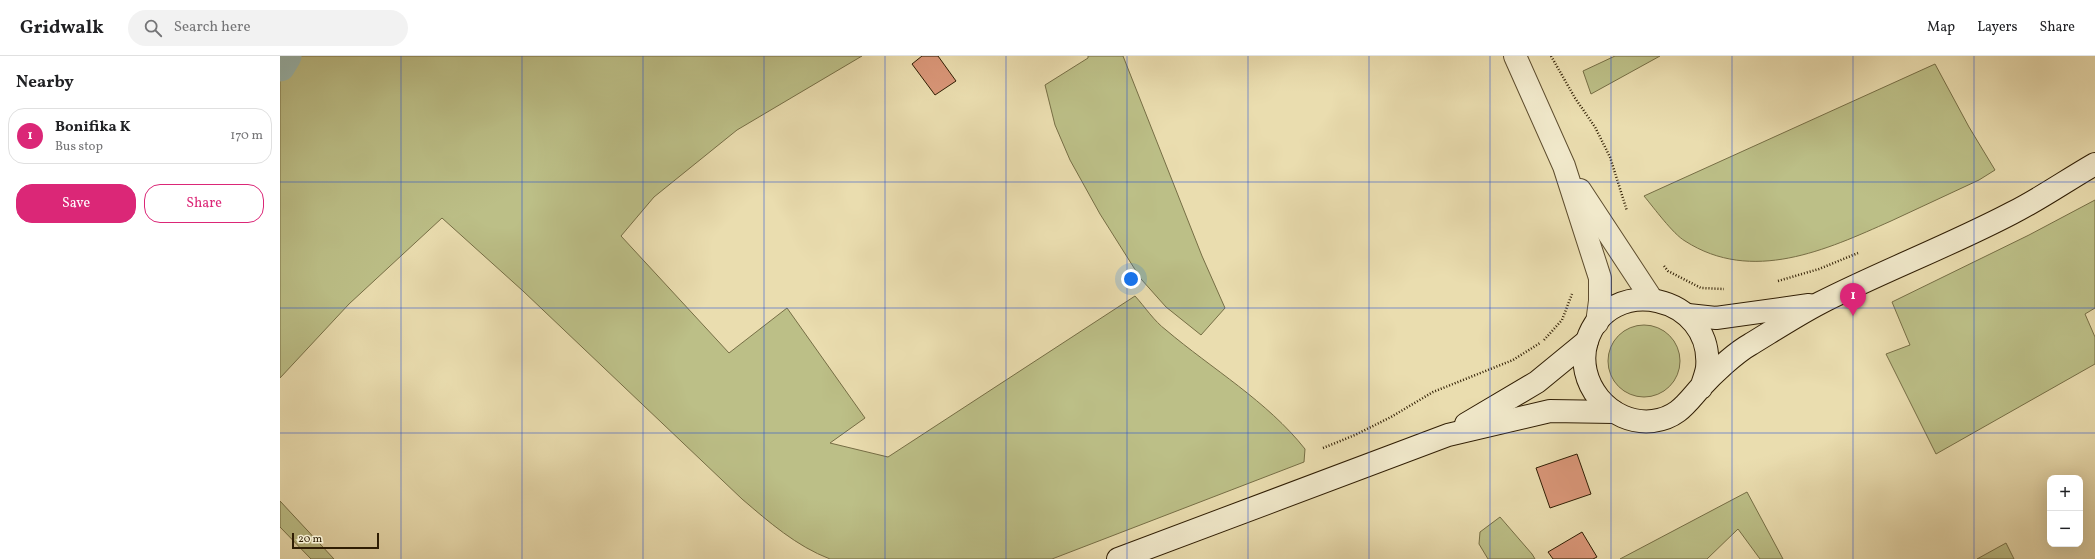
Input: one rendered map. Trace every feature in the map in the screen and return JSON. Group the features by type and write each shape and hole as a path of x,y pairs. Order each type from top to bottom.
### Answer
{"main road":[{"path":"1515,56 1564,166 1600,278 1600,301 1584,361 1588,382 1598,399 1614,412 1633,420 1653,421 1673,415 1689,404 1701,388 1745,348 1820,303 2012,213 2095,164"},
{"path":"1564,166 1651,298"},
{"path":"1448,435 1537,382 1592,332 1612,309 1631,300 1651,298 1671,304 1688,315 1700,330 1707,349 1707,369 1701,388"},
{"path":"1688,315 1716,318 1820,303"},
{"path":"1118,559 1448,435 1550,411 1614,412"}],"path":[{"path":"1551,56 1574,98 1595,126 1610,157 1622,200 1630,218"},
{"path":"1773,282 1819,269 1863,251"},
{"path":"1663,265 1668,271 1701,288 1731,289"},
{"path":"1323,448 1355,435 1391,417 1433,392 1513,360 1542,342 1562,320 1573,292"}],"green space":[{"path":"280,56 862,56 737,130 654,197 621,236 729,353 787,308 865,418 830,443 888,457 1135,296 1162,326 1274,416 1305,449 1304,462 1052,559 830,559 794,540 773,525 742,499 523,291 442,218 349,304 280,378"},
{"path":"1088,56 1123,56 1202,256 1225,308 1201,335 1166,307 1141,279 1100,214 1070,160 1055,125 1045,85 1088,58"},
{"path":"1615,56 1660,56 1591,94 1583,71"},
{"path":"1935,64 1969,127 1995,170 1979,180 1891,221 1841,242 1789,258 1762,261 1736,260 1710,254 1680,238 1644,196"},
{"path":"2095,200 2095,308 2085,314 2095,337 2095,364 1936,454 1886,354 1910,345 1892,302 2029,235"},
{"path":"1644,325 1664,331 1674,341 1680,361 1674,381 1664,391 1644,397 1624,391 1614,381 1608,361 1614,341 1624,331"},
{"path":"1747,492 1783,559 1760,559 1738,529 1707,559 1620,559"},
{"path":"280,501 334,559 311,559 280,527"},
{"path":"1500,517 1535,559 1488,559 1479,544 1480,532"},
{"path":"2006,543 2014,559 1977,559"}],"building":[{"path":"922,56 938,56 956,81 935,95 912,64"},
{"path":"1577,454 1591,494 1550,508 1536,468"},
{"path":"1582,532 1597,557 1593,559 1553,559 1548,552"}],"waterway":[{"path":"280,66 286,56"}],"place":[{"name":"Bonifika K","path":"1853,316"}]}
